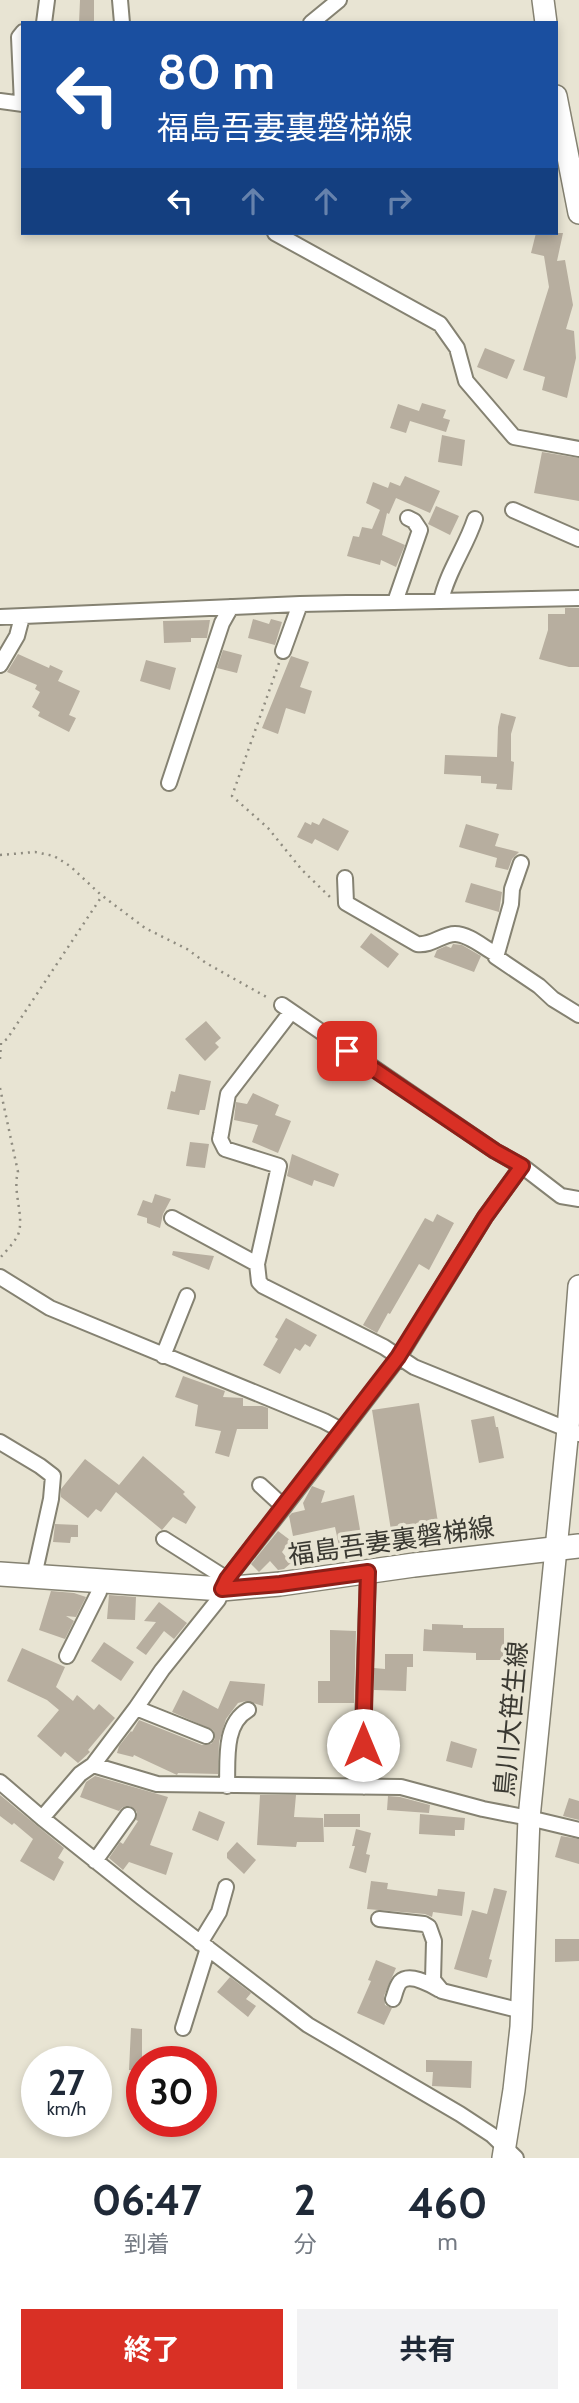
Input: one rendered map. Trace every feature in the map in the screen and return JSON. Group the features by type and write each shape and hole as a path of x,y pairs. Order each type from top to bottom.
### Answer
{"main road":[{"name":"福島吾妻裏磐梯線","path":"0,1574 102,1580 280,1584 579,1546"}],"street":[{"path":"44,21 47,0"},
{"path":"120,0 122,21"},
{"path":"313,21 339,0"},
{"path":"543,0 546,21"},
{"path":"21,34 21,82"},
{"path":"0,101 21,104"},
{"path":"558,106 579,213"},
{"path":"279,235 440,324 457,348 466,381 514,437 579,449"},
{"path":"513,510 579,539"},
{"path":"395,602 420,530 414,521 408,518"},
{"path":"441,601 443,589 475,519"},
{"path":"0,617 300,604 579,598"},
{"path":"283,651 300,604"},
{"path":"169,783 222,623 231,607"},
{"path":"0,665 17,636 22,617"},
{"path":"496,954 521,863"},
{"path":"345,878 346,903 417,944 430,944 455,934 473,940 496,954 496,957 539,986 553,999 579,1014"},
{"path":"574,1432 414,1367 384,1347 263,1286 259,1282 257,1264 279,1166 225,1149 220,1139 228,1094 286,1008 495,1151 522,1166 561,1196 579,1199"},
{"path":"42,1818 80,1774 93,1765 162,1670 218,1600 224,1584 398,1357 485,1217 522,1166"},
{"path":"172,1218 257,1264"},
{"path":"0,1277 50,1308 341,1430"},
{"name":"鳥川大笹生線","path":"508,2154 522,2011 529,1818 556,1548 574,1432 579,1286"},
{"path":"163,1356 187,1296"},
{"path":"0,1442 53,1476 51,1499 34,1576"},
{"path":"260,1485 284,1507"},
{"path":"164,1539 224,1584"},
{"path":"364,1787 363,1724 368,1572"},
{"path":"67,1656 102,1580"},
{"path":"136,1708 206,1736"},
{"path":"228,1786 231,1735 237,1720 248,1710"},
{"path":"93,1765 157,1784 401,1787 579,1830"},
{"path":"0,1782 95,1860 308,2025 460,2114 492,2135 508,2154"},
{"path":"95,1860 128,1815"},
{"path":"183,2028 204,1945 219,1912 226,1886"},
{"path":"379,1919 424,1924 429,1927 434,1941 433,1980 442,1991"},
{"path":"393,1999 401,1982 405,1979 418,1980 442,1991 522,2011"}],"path":[{"path":"283,651 232,796 268,828 302,870 333,899 345,899"},
{"path":"0,855 35,852 54,856 70,866 102,896 158,936 187,949 231,978 286,1008"},
{"path":"0,1059 1,1043 7,1039 102,896"},
{"path":"0,1088 18,1172 16,1180 19,1227 17,1237 0,1258"}],"building":[{"path":"80,0 94,0 94,21 79,21"},
{"path":"563,233 557,261 565,260 573,305 566,329 574,331 576,358 567,398 542,390 545,377 523,370 549,287 544,256 531,253 536,235"},
{"path":"485,348 515,360 507,379 477,367"},
{"path":"422,403 446,410 443,418 450,420 446,432 410,421 406,433 390,428 398,404 419,411"},
{"path":"442,435 465,440 462,466 438,462"},
{"path":"542,452 579,458 579,501 534,493"},
{"path":"405,476 440,491 430,513 396,498 389,514 387,513 382,535 405,545 396,567 381,560 380,565 347,556 353,536 359,537 362,527 372,529 380,510 366,503 373,482 388,488 390,482 400,486"},
{"path":"436,506 459,516 450,535 428,524"},
{"path":"565,608 579,608 579,667 539,659 548,630 548,614 565,614"},
{"path":"253,619 269,624 271,619 282,622 275,645 248,638"},
{"path":"210,620 207,638 191,638 191,642 164,643 163,621"},
{"path":"223,650 242,655 237,673 217,668"},
{"path":"18,654 49,668 50,665 63,671 58,681 80,691 69,715 76,718 69,732 38,716 40,712 32,707 40,692 35,689 37,685 7,672"},
{"path":"291,656 309,662 300,687 312,691 305,714 286,708 278,734 262,728"},
{"path":"146,660 176,668 170,690 140,681"},
{"path":"501,713 516,717 511,734 511,761 514,762 512,790 496,789 497,784 481,783 481,776 444,774 445,755 497,757"},
{"path":"323,818 349,831 338,851 315,839 312,844 297,837 305,822 319,825"},
{"path":"466,824 499,834 495,846 519,852 512,859 508,870 495,867 497,858 459,847"},
{"path":"471,883 502,892 499,912 465,902"},
{"path":"371,933 399,954 388,968 360,947"},
{"path":"453,944 462,945 481,956 474,972 434,957 437,950 446,946 451,948"},
{"path":"206,1021 221,1038 215,1043 219,1047 205,1061 185,1039"},
{"path":"179,1074 211,1081 205,1110 200,1110 199,1115 167,1109"},
{"path":"253,1093 279,1105 275,1115 291,1121 278,1153 252,1142 258,1125 234,1120 236,1102 247,1104"},
{"path":"190,1142 209,1144 205,1168 186,1166"},
{"path":"292,1154 339,1174 334,1187 314,1180 312,1186 287,1176"},
{"path":"155,1194 171,1199 163,1214 160,1228 147,1223 147,1218 137,1215 143,1200 152,1203"},
{"path":"437,1214 454,1223 429,1270 419,1264 377,1333 363,1325 425,1218 433,1222"},
{"path":"173,1251 214,1256 209,1270 172,1255"},
{"path":"286,1318 317,1335 310,1347 305,1344 300,1351 295,1348 280,1374 263,1365"},
{"path":"183,1376 225,1391 223,1397 243,1398 243,1406 268,1408 268,1429 237,1429 229,1457 215,1453 221,1431 195,1426 198,1405 175,1397"},
{"path":"419,1403 440,1535 393,1543 372,1410"},
{"path":"494,1416 504,1458 479,1463 471,1420"},
{"path":"143,1456 185,1492 183,1494 196,1507 186,1524 173,1517 162,1530 116,1492 101,1512 96,1509 88,1518 61,1497 61,1489 85,1459 119,1485"},
{"path":"312,1486 325,1491 321,1503 354,1495 362,1541 339,1546 335,1527 293,1536 289,1516 305,1510 303,1503"},
{"path":"55,1524 78,1525 78,1537 71,1537 70,1543 53,1542"},
{"path":"278,1531 290,1540 282,1552 291,1563 278,1570 270,1561 259,1572 251,1564"},
{"path":"51,1591 86,1597 76,1617 66,1616 74,1621 65,1639 39,1630"},
{"path":"109,1595 136,1597 135,1620 107,1619"},
{"path":"159,1602 187,1623 174,1639 164,1631 146,1655 136,1648 156,1622 144,1621"},
{"path":"432,1624 463,1625 463,1628 504,1628 504,1660 476,1660 476,1653 423,1651 424,1629 432,1630"},
{"path":"330,1630 356,1631 354,1703 318,1703 318,1681 330,1681"},
{"path":"104,1642 134,1662 121,1681 91,1661"},
{"path":"22,1648 65,1667 56,1687 73,1701 77,1695 94,1710 99,1704 115,1718 88,1750 90,1752 78,1763 65,1752 61,1757 37,1736 59,1710 47,1700 7,1681"},
{"path":"385,1654 413,1654 413,1667 407,1667 406,1691 374,1690 374,1668 385,1669"},
{"path":"230,1681 265,1684 263,1706 246,1701 238,1703 226,1719 219,1742 218,1774 177,1775 134,1755 133,1757 117,1753 119,1746 139,1720 202,1745 211,1744 215,1739 213,1730 172,1712 183,1690 218,1709"},
{"path":"451,1741 477,1749 472,1768 446,1761"},
{"path":"95,1776 168,1797 150,1845 173,1853 166,1875 129,1862 123,1870 109,1858 120,1842 123,1844 138,1821 137,1812 130,1806 119,1811 80,1797 86,1782"},
{"path":"0,1795 64,1848 58,1858 64,1862 54,1881 20,1861 33,1839 14,1823 12,1825 0,1816"},
{"path":"260,1795 296,1795 294,1817 323,1818 324,1842 297,1842 296,1847 257,1845"},
{"path":"388,1796 430,1805 429,1813 387,1810"},
{"path":"569,1798 579,1801 579,1820 563,1816"},
{"path":"199,1811 225,1822 218,1841 192,1830"},
{"path":"324,1814 360,1814 360,1827 324,1827"},
{"path":"420,1814 465,1818 464,1830 455,1830 455,1836 419,1834"},
{"path":"356,1829 371,1833 366,1854 370,1855 366,1873 349,1868"},
{"path":"561,1836 579,1839 579,1864 555,1857"},
{"path":"237,1842 256,1860 244,1874 227,1858 227,1853"},
{"path":"371,1881 388,1883 387,1889 437,1896 438,1889 465,1892 462,1916 433,1912 432,1917 425,1914 367,1909"},
{"path":"494,1888 507,1891 489,1959 492,1960 487,1978 454,1969 472,1910 487,1914"},
{"path":"555,1939 579,1939 579,1961 555,1962"},
{"path":"376,1960 396,1968 384,1996 385,2005 392,2008 384,2025 357,2013 371,1981 368,1980"},
{"path":"230,1977 251,1993 246,1999 256,2006 248,2017 217,1992"},
{"path":"131,2028 142,2029 142,2046 130,2046"},
{"path":"426,2060 472,2061 471,2088 432,2086 433,2072 426,2072"}],"route":[{"path":"347,1051 495,1151 522,1166 485,1217 398,1357 222,1589 368,1572 363,1745"}]}
